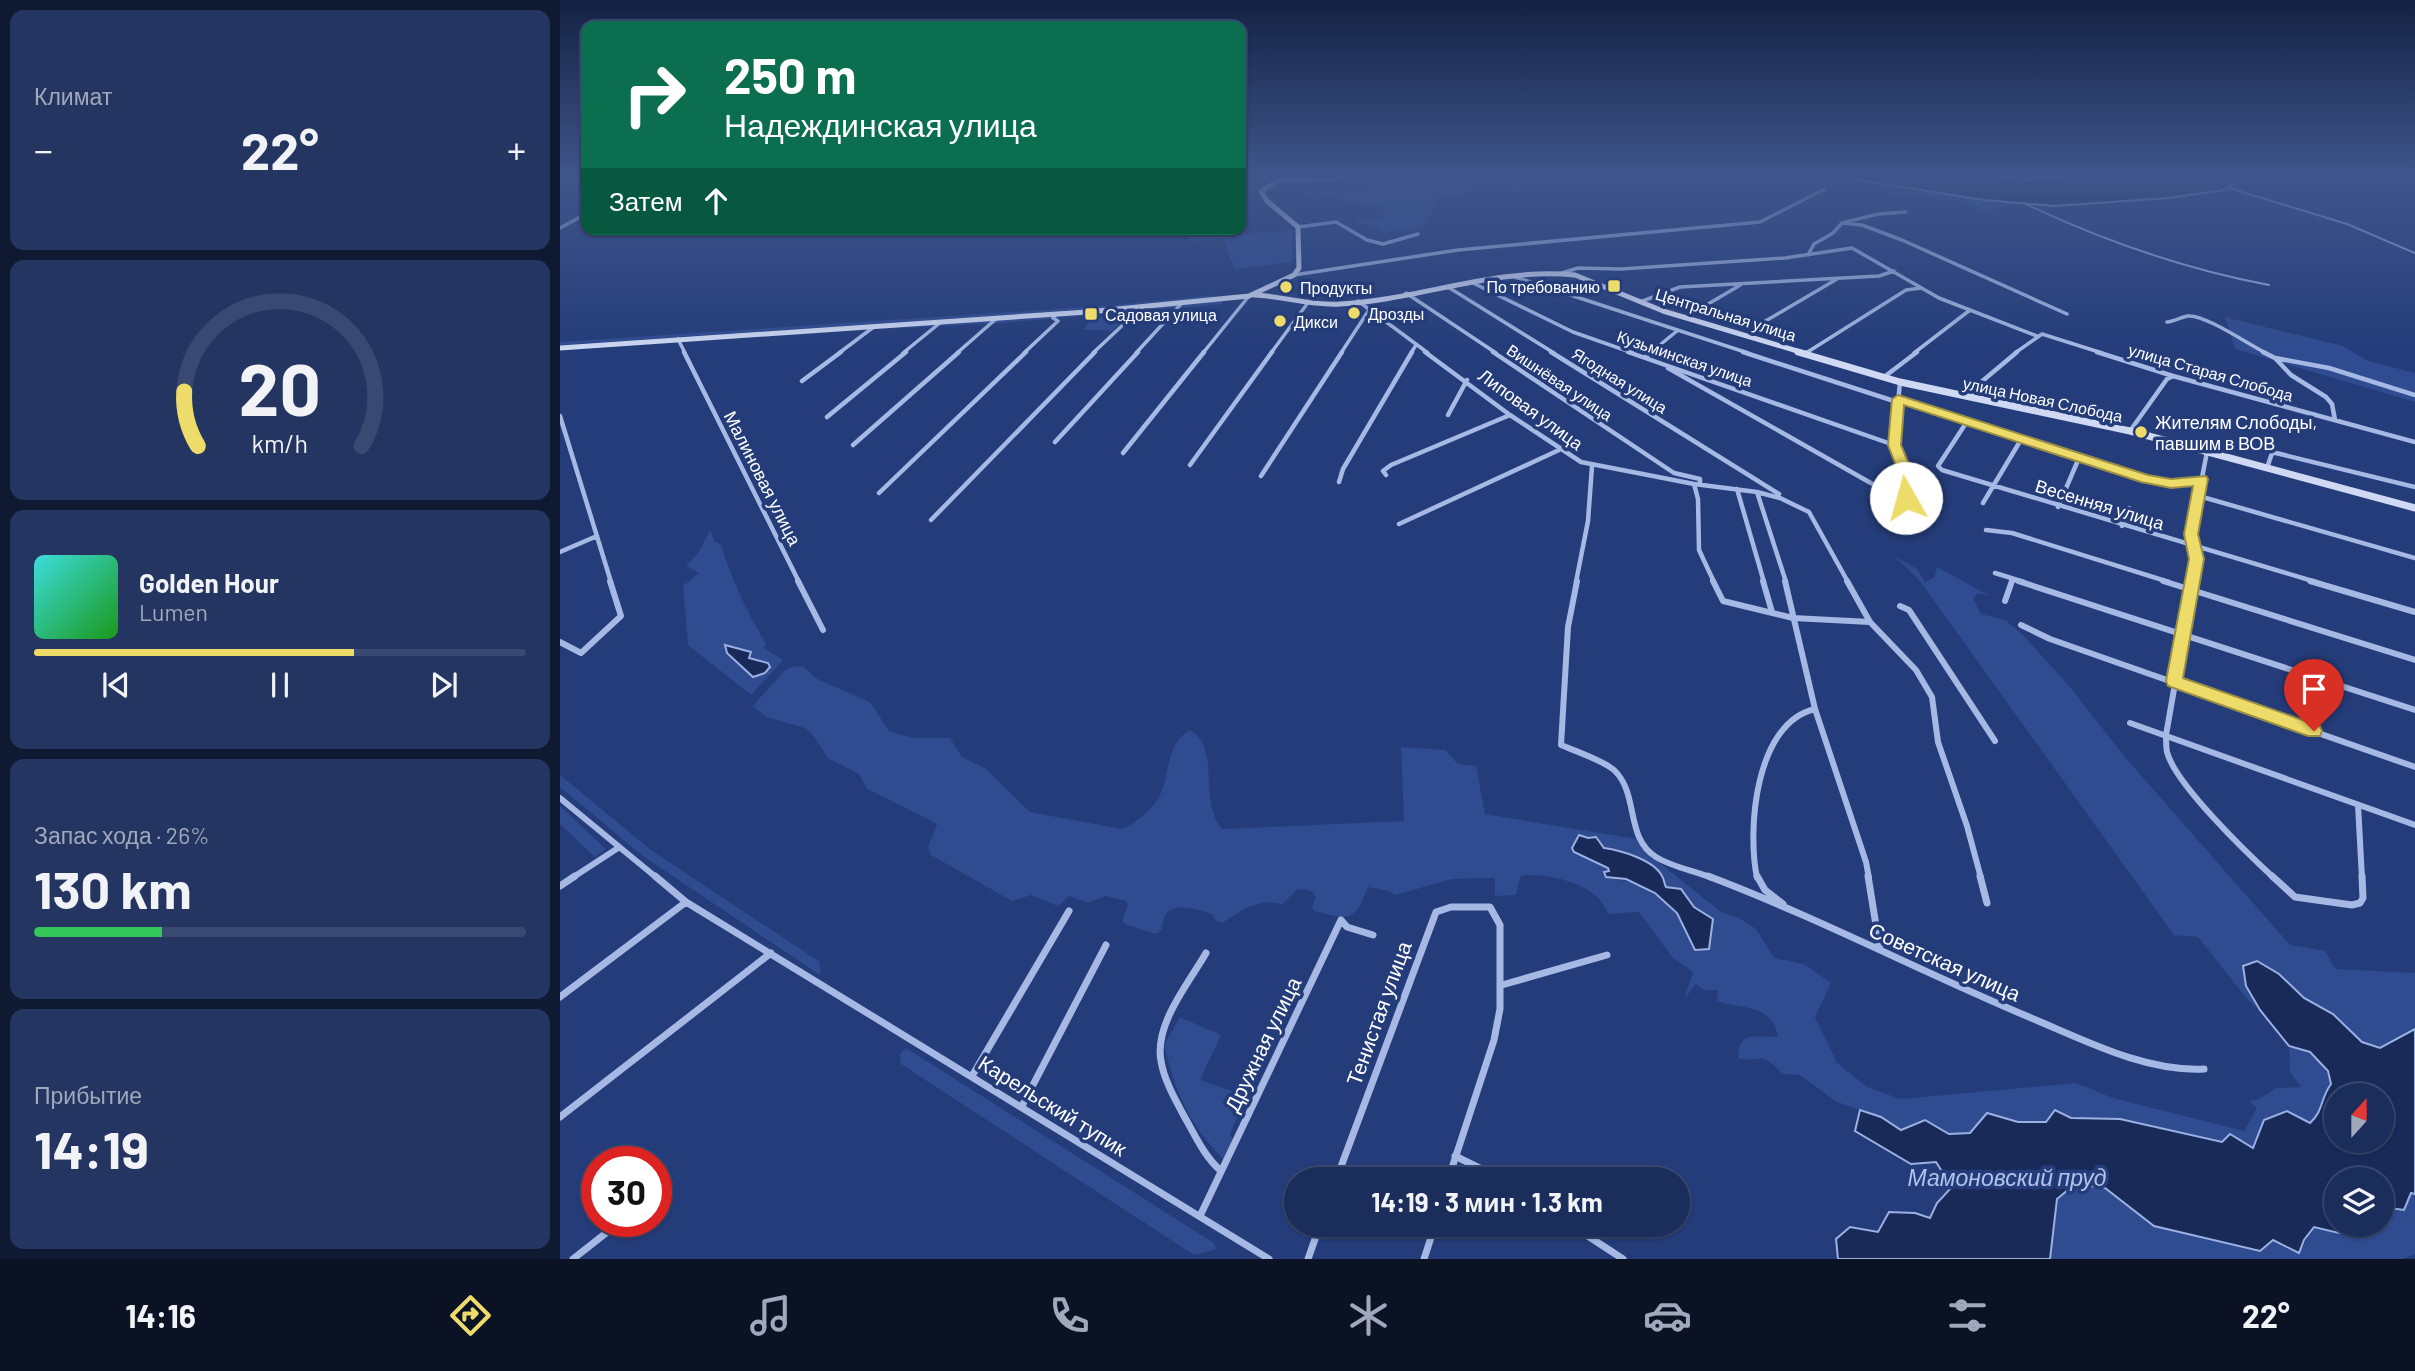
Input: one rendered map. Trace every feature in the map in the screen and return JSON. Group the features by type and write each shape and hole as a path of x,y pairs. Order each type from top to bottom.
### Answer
{"street":[{"path":"1294,275 1299,268 1297,234"},
{"path":"1351,234 1383,245 1418,234"},
{"path":"560,348 1057,314 1252,296 1294,275 1458,250 1633,234"},
{"path":"1808,255 1814,244 1828,234"},
{"path":"1885,234 2067,314"},
{"name":"улица Старая Слобода","path":"1562,273 1578,268 1622,269 1808,255 1853,248 1939,298 2040,335 2173,376 2415,442"},
{"path":"1640,302 1675,288 1879,276 1894,271"},
{"name":"Центральная улица","path":"1252,296 1283,297 1307,304 1359,301 1448,286 1562,273 1588,279 1640,302 1900,382"},
{"path":"1514,277 2158,482 2187,483 2201,479"},
{"path":"1752,329 1837,279"},
{"name":"Кузьминская улица","path":"1473,283 1573,332 1894,445"},
{"path":"1645,357 1693,317 1742,284"},
{"name":"Ягодная улица","path":"1448,286 1779,494"},
{"path":"1269,288 1283,297"},
{"path":"1806,353 1906,290 1921,288"},
{"name":"Вишнёвая улица","path":"1406,293 1674,472 1700,479 1697,484"},
{"path":"1123,453 1252,296"},
{"name":"Липовая улица","path":"1359,301 1559,450 1592,466 1757,492 1792,502 1809,512 1870,622"},
{"path":"1055,442 1182,303"},
{"path":"1190,465 1307,304"},
{"path":"931,520 1099,347 1143,306"},
{"path":"1261,476 1369,310"},
{"path":"1884,377 1970,310"},
{"path":"878,493 1058,321 1053,318 1057,314"},
{"path":"2167,322 2178,321 2186,316 2208,319 2221,330 2275,358 2329,368 2415,395"},
{"path":"853,445 997,318"},
{"path":"827,417 942,322"},
{"path":"802,381 875,326"},
{"path":"1969,398 1974,388 2040,335"},
{"name":"Малиновая улица","path":"678,339 823,629"},
{"path":"1339,482 1343,469 1416,345"},
{"path":"2275,358 2291,375 2333,404 2335,419"},
{"path":"1654,360 1899,499 1906,498 1907,476 1894,445 1900,382"},
{"path":"2130,431 2167,379 2173,376"},
{"path":"1448,415 1467,380"},
{"name":"улица Новая Слобода","path":"1900,382 2130,431 2207,452"},
{"path":"1386,475 1382,471 1391,465 1510,415"},
{"path":"560,416 620,618 581,653 560,642"},
{"path":"1938,468 1968,420"},
{"path":"1983,503 2022,438"},
{"path":"1399,524 1559,450"},
{"path":"2358,805 2363,898 2360,903 2352,905 2319,902 2295,897 2245,852 2176,771 2167,752 2166,734 2197,559 2191,534 2201,479 2207,452 2415,508"},
{"path":"2267,468 2272,453 2276,453 2415,487"},
{"path":"2057,507 2079,458"},
{"name":"Советская улица","path":"1592,466 1588,521 1567,627 1561,745 1614,769 1627,787 1636,831 1643,845 1656,857 1747,891 1959,988 2107,1050 2183,1070 2204,1069"},
{"name":"Весенняя улица","path":"1938,468 2057,507 2415,612"},
{"path":"1697,484 1699,550 1723,601 1793,618 1870,622 1916,670 1931,697 1938,742 1967,826 1987,903"},
{"path":"1737,489 1772,612"},
{"path":"1757,492 1789,592 1815,709 1865,860 1880,950"},
{"path":"2199,496 2415,558"},
{"path":"2122,526 2129,508"},
{"path":"1986,530 2012,533 2415,660"},
{"path":"560,552 597,536"},
{"path":"1995,573 2415,710"},
{"path":"2005,601 2013,579"},
{"path":"1900,606 1909,610 1995,741"},
{"path":"2021,625 2050,639 2415,767"},
{"path":"1811,921 1776,900 1760,884 1755,863 1755,808 1763,770 1776,737 1810,710 1815,709"},
{"path":"2130,723 2415,825"},
{"name":"Карельский тупик","path":"561,800 686,902 1269,1259"},
{"path":"560,886 618,848"},
{"path":"560,997 686,902"},
{"name":"Тенистая улица","path":"1341,1167 1436,912 1459,904 1480,909 1490,907"},
{"path":"1452,1167 1494,1040 1502,985 1500,925 1490,907"},
{"path":"972,1076 1069,911"},
{"name":"Дружная улица","path":"1200,1216 1341,920 1347,927 1373,935"},
{"path":"1021,1106 1106,945"},
{"path":"560,1117 771,953"},
{"path":"1206,953 1163,1034 1159,1053 1160,1064 1173,1093 1211,1162 1220,1170"},
{"path":"1502,985 1607,955"},
{"path":"1455,1156 1477,1167"},
{"path":"573,1259 601,1237"},
{"path":"1308,1259 1316,1237"},
{"path":"1424,1259 1431,1237"},
{"path":"1590,1237 1623,1259"}],"shaded area":[{"path":"1292,234 1292,262 1234,269 1224,239 1191,242 1188,235"},
{"path":"1213,295 1215,297 1069,311 560,345 560,342 1116,305"},
{"path":"1223,300 1222,304 1001,323 880,329"},
{"path":"1128,314 1113,331 1083,329 1094,318"},
{"path":"2225,317 2343,346 2368,361 2415,373 2415,402 2235,349"},
{"path":"710,530 715,542 721,544 740,596 766,644 764,648 783,660 751,695 688,645 683,586 699,573 686,566 699,552","holes":["736,647 751,652 749,658 770,667 754,677 727,653"]},
{"path":"1893,555 1917,569 1925,582 1934,578 1937,567 1990,596 1978,593 1973,599 1981,614 2005,620 2022,634 2070,687 2124,756 2290,945 2325,951 2335,969 2415,973 2415,1029 2380,1048 2362,1042 2333,1014 2304,998 2279,974 2256,961 2243,966 2246,986 2260,1010 2248,1000 2198,937 2174,935 1920,581"},
{"path":"794,666 804,667 817,679 870,702 889,731 912,738 950,738 962,757 986,769 1030,812 1122,829 1143,816 1156,802 1163,788 1172,751 1182,736 1190,730 1200,738 1205,749 1211,803 1222,829 1404,821 1401,747 1445,750 1458,764 1476,766 1485,814 1636,839 1642,849 1721,912 1739,918 1756,929 1774,958 1804,964 1831,983 1815,1017 1837,1063 1867,1087 1900,1099 2076,1083 2113,1098 2244,1131 2257,1108 2249,1101 2259,1099 2276,1088 2301,1087 2290,1072 2289,1046 2304,1051 2321,1063 2331,1083 2324,1083 2324,1098 2318,1114 2310,1124 2287,1111 2253,1148 2120,1119 2071,1118 2055,1110 2046,1122 2018,1122 1987,1113 1970,1133 1949,1134 1925,1120 1901,1130 1881,1117 1837,1102 1800,1075 1782,1074 1769,1061 1760,1058 1738,1058 1741,1043 1745,1039 1756,1036 1778,1037 1770,1018 1755,1010 1717,1001 1718,990 1704,990 1696,984 1684,999 1693,972 1672,957 1639,912 1608,914 1595,895 1573,883 1548,876 1524,875 1520,877 1516,895 1495,896 1495,878 1452,879 1395,895 1389,891 1368,887 1354,913 1343,917 1314,911 1314,894 1309,890 1298,889 1282,904 1257,904 1222,923 1215,920 1212,914 1182,907 1175,908 1166,914 1161,931 1155,934 1125,924 1122,921 1128,905 1126,901 1105,896 1088,903 1069,896 1058,906 1031,895 1012,901 931,855 928,847 937,825 934,822 867,789 859,774 828,758 805,728 766,717 753,706 784,671","holes":["1579,836 1601,841 1604,848 1627,854 1652,866 1662,876 1666,887 1677,888 1694,907 1712,919 1709,934 1695,949 1678,914 1667,903 1641,887 1617,880 1608,868 1574,852"]},
{"path":"560,775 651,850 820,962 820,975 643,856 560,787"},
{"path":"560,806 606,849 595,857 560,824"},
{"path":"1180,1017 1221,1035 1200,1080 1246,1096 1230,1134 1233,1139 1223,1159 1192,1120 1179,1093 1169,1062 1164,1045"},
{"path":"906,1048 1214,1243 1217,1249 1194,1255 901,1064 900,1054"},
{"path":"2075,1184 2105,1188 2155,1226 2225,1241 2273,1240 2299,1253 2314,1227 2324,1229 2324,1237 2394,1237 2394,1208 2404,1209 2411,1192 2415,1194 2415,1254 2402,1259 2050,1259 2057,1199"}],"water":[{"path":"725,645 751,652 749,658 768,663 770,667 765,673 753,677 727,653"},
{"path":"1579,835 1596,837 1604,848 1652,865 1663,877 1666,887 1681,889 1694,907 1713,919 1709,949 1695,950 1677,913 1655,893 1626,879 1606,877 1604,872 1609,871 1608,868 1574,852 1572,848"},
{"name":"Мамоновский пруд","path":"2257,961 2279,974 2304,998 2333,1014 2362,1042 2380,1048 2415,1029 2415,1194 2411,1193 2404,1210 2394,1209 2394,1167 2324,1167 2324,1229 2314,1227 2304,1240 2299,1253 2273,1240 2260,1251 2154,1226 2105,1188 2075,1184 2057,1199 2050,1259 1838,1259 1836,1239 1850,1227 1878,1232 1889,1212 1915,1213 1930,1218 1937,1203 1952,1187 1936,1162 1911,1164 1855,1131 1860,1110 1881,1117 1901,1130 1925,1120 1949,1134 1970,1133 1987,1113 2018,1122 2046,1122 2055,1110 2071,1118 2120,1119 2222,1142 2230,1134 2253,1148 2264,1120 2287,1111 2310,1123 2318,1114 2324,1098 2324,1153 2394,1153 2394,1083 2331,1083 2328,1071 2310,1052 2289,1046 2260,1010 2246,986 2243,966"}],"waterway":[{"path":"2095,234 2175,262 2269,285"},
{"path":"2370,234 2415,253"}],"place":[{"name":"По требованию","path":"1614,286"},
{"name":"Продукты","path":"1286,287"},
{"name":"Дрозды","path":"1354,313"},
{"name":"Садовая улица","path":"1091,314"},
{"name":"Дикси","path":"1280,321"},
{"name":"Жителям Слободы, павшим в ВОВ","path":"2141,432"}],"route":[{"path":"1906,498 1907,476 1894,445 1898,399 2146,479 2171,483 2187,483 2201,479 2191,534 2197,559 2174,681 2314,731"}]}
